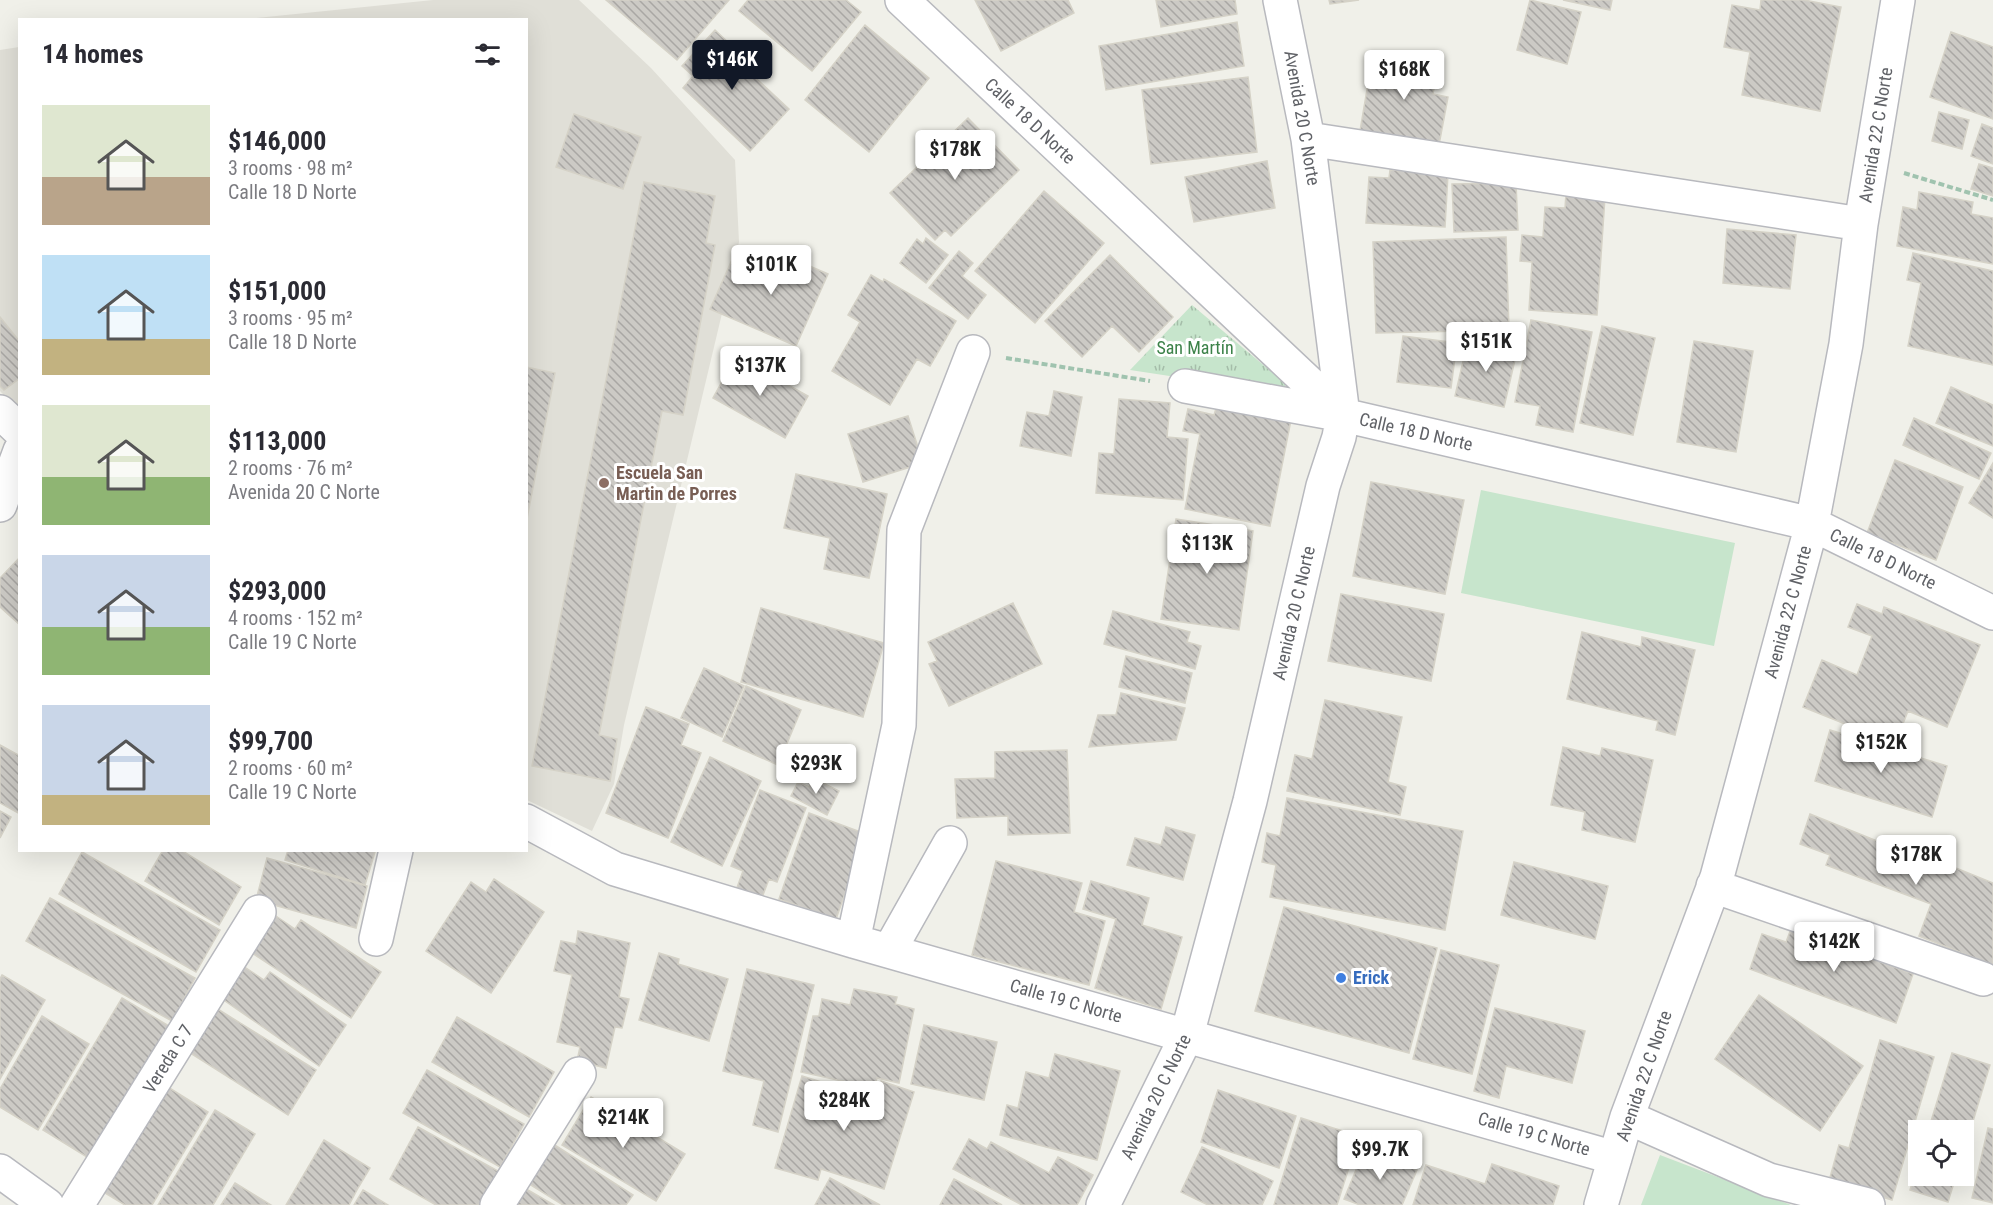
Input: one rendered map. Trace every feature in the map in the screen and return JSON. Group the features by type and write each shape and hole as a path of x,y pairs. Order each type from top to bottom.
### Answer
{"street":[{"name":"Calle 18 D Norte","path":"902,0 1343,415 1812,524 1993,613"},
{"name":"Avenida 20 C Norte","path":"1103,1205 1187,1035 1250,801 1323,486 1339,436 1343,415 1308,139 1280,0"},
{"name":"Avenida 22 C Norte","path":"1601,1205 1626,1117 1713,886 1812,524 1846,344 1861,224 1898,0"},
{"path":"1308,139 1861,224"},
{"path":"853,940 899,725 904,530 973,352"},
{"path":"1185,386 1343,415"},
{"path":"0,412 18,429"},
{"path":"0,506 18,456"},
{"name":"Calle 19 C Norte","path":"528,821 615,869 889,951 1615,1158"},
{"path":"889,951 950,843"},
{"path":"376,939 396,852"},
{"path":"1713,886 1983,979"},
{"name":"Vereda C 7","path":"77,1205 259,912"},
{"path":"497,1205 579,1074"},
{"path":"1626,1117 1769,1180 1868,1205"},
{"path":"0,1171 47,1205"}],"path":[{"path":"1871,164 1993,200"},
{"path":"973,352 1185,386"}],"shaded area":[{"name":"Escuela San Martin de Porres","path":"433,0 579,0 651,68 735,160 739,242 624,725 614,784 592,831 528,800 528,18 257,18"},
{"path":"18,47 18,410 0,391 0,50"}],"green space":[{"name":"San Martín","path":"1192,305 1286,384 1282,393 1130,370"},
{"path":"1481,490 1735,543 1714,646 1461,593"},
{"path":"1660,1155 1791,1205 1641,1205"}],"building":[{"path":"606,0 729,0 677,60"},
{"path":"748,0 846,0 861,12 812,71 739,11"},
{"path":"975,0 1068,0 1074,13 1001,51"},
{"path":"1156,0 1235,0 1237,14 1161,27"},
{"path":"1329,0 1359,0 1330,4"},
{"path":"1530,0 1581,12 1567,64 1517,50"},
{"path":"1563,0 1612,0 1610,10"},
{"path":"1761,0 1804,0 1841,7 1820,111 1742,95 1750,52 1724,47 1732,5 1760,10"},
{"path":"1237,22 1244,66 1106,90 1099,46"},
{"path":"865,25 929,78 869,152 805,100"},
{"path":"715,30 748,61 744,67 789,109 750,151 683,88 693,76 682,66"},
{"path":"1951,32 1993,47 1993,119 1930,97"},
{"path":"1373,54 1438,65 1433,94 1448,97 1439,145 1360,131"},
{"path":"1248,77 1257,152 1151,164 1142,90"},
{"path":"1939,112 1969,120 1962,149 1932,141"},
{"path":"574,114 641,137 623,189 556,167"},
{"path":"968,118 1019,170 951,236 945,230 935,240 890,193"},
{"path":"1982,124 1993,128 1993,164 1971,156"},
{"path":"1267,161 1275,208 1194,222 1185,177"},
{"path":"1979,164 1993,168 1993,196 1971,189"},
{"path":"1390,170 1448,174 1445,227 1366,223 1369,177 1389,178"},
{"path":"644,182 715,196 706,243 715,245 683,415 662,411 599,735 617,739 610,781 532,766"},
{"path":"1516,183 1518,230 1454,232 1452,184"},
{"path":"1044,191 1104,243 1035,323 975,271"},
{"path":"1919,192 1973,202 1971,214 1993,218 1993,264 1897,246 1903,207 1917,210"},
{"path":"1566,194 1605,197 1597,315 1529,310 1532,262 1520,261 1522,235 1543,237 1545,207 1565,208"},
{"path":"1727,229 1796,235 1790,289 1723,283"},
{"path":"1506,237 1509,330 1376,333 1373,242"},
{"path":"926,238 948,255 926,283 900,263 917,239 923,244"},
{"path":"959,251 973,263 962,276 986,295 968,319 929,288"},
{"path":"777,252 828,274 796,346 710,309 731,262 756,272 763,256 773,261"},
{"path":"1913,253 1993,271 1993,365 1908,346 1921,283 1907,280"},
{"path":"1110,255 1173,317 1139,352 1112,326 1082,357 1045,321"},
{"path":"871,275 883,282 884,279 956,321 930,366 917,359 890,405 832,371 860,322 848,315"},
{"path":"0,317 18,340 18,380 4,390 0,386"},
{"path":"1531,320 1592,332 1573,432 1536,425 1540,406 1515,402"},
{"path":"1602,326 1655,338 1633,435 1580,423"},
{"path":"1403,336 1457,343 1451,388 1397,382"},
{"path":"1468,340 1517,351 1504,407 1455,396"},
{"path":"1694,341 1753,351 1736,452 1677,442"},
{"path":"736,356 808,396 785,438 713,398"},
{"path":"528,367 555,373 528,514"},
{"path":"1951,387 1993,405 1993,446 1936,423"},
{"path":"1054,391 1082,397 1071,456 1020,446 1027,412 1049,416"},
{"path":"1119,399 1170,403 1167,437 1188,439 1183,500 1096,493 1099,453 1114,454"},
{"path":"1217,405 1291,420 1270,526 1185,509 1200,434 1183,431 1188,409 1214,415"},
{"path":"908,416 923,463 863,482 848,434"},
{"path":"1914,418 1991,453 1979,479 1903,445"},
{"path":"1895,460 1963,487 1936,560 1867,533"},
{"path":"1993,463 1993,518 1969,503"},
{"path":"796,474 887,494 869,578 824,569 830,538 784,528"},
{"path":"1371,482 1464,500 1445,594 1353,576"},
{"path":"1176,519 1253,531 1239,630 1161,619"},
{"path":"18,559 18,623 0,607 0,578"},
{"path":"1341,594 1444,614 1431,681 1328,661"},
{"path":"1013,603 1042,664 949,706 929,664 937,661 928,642"},
{"path":"1857,604 1882,614 1884,607 1980,645 1947,727 1908,711 1895,744 1803,707 1822,660 1857,675 1872,636 1848,627"},
{"path":"761,608 884,643 863,717 741,682"},
{"path":"1113,611 1190,632 1187,642 1201,646 1195,669 1104,644"},
{"path":"1582,632 1641,647 1642,637 1695,650 1675,735 1656,730 1658,721 1567,699"},
{"path":"1126,656 1192,673 1185,703 1119,687"},
{"path":"704,668 744,686 722,737 681,718"},
{"path":"746,686 801,710 778,765 723,741"},
{"path":"1121,693 1185,708 1176,740 1089,747 1098,715 1116,715"},
{"path":"1325,700 1402,717 1388,782 1406,787 1400,815 1287,791 1295,755 1312,759"},
{"path":"646,707 689,724 681,745 701,753 668,838 606,813"},
{"path":"1830,730 1947,766 1932,817 1815,781"},
{"path":"0,745 18,755 18,813 0,803"},
{"path":"1563,747 1600,756 1602,748 1653,760 1635,842 1582,830 1585,812 1551,805"},
{"path":"1067,750 1070,833 1008,835 1008,816 957,818 955,779 995,778 995,752"},
{"path":"710,757 761,781 722,866 671,842"},
{"path":"813,778 839,791 827,815 791,796 798,782 809,787"},
{"path":"760,790 806,808 777,882 769,879 760,903 735,893 743,871 731,866"},
{"path":"1287,798 1463,831 1445,930 1270,897 1276,865 1262,862 1267,833 1280,836"},
{"path":"0,811 11,817 0,838"},
{"path":"809,813 866,834 836,919 779,899"},
{"path":"1810,814 1944,868 1946,864 1993,883 1993,965 1919,936 1931,904 1826,865 1830,855 1800,844"},
{"path":"1166,827 1195,835 1183,880 1127,865 1135,838 1161,845"},
{"path":"82,852 220,930 196,972 59,894"},
{"path":"162,852 184,852 241,887 219,925 145,881"},
{"path":"287,852 375,852 365,885 285,860"},
{"path":"267,858 367,886 356,928 256,900"},
{"path":"996,861 1082,883 1074,912 1105,921 1089,985 972,955"},
{"path":"1514,862 1608,886 1595,939 1501,915"},
{"path":"494,879 544,912 491,993 426,951 471,882 486,892"},
{"path":"1091,881 1149,898 1142,925 1182,937 1161,1009 1095,988 1116,919 1083,909"},
{"path":"50,898 195,978 172,1021 26,941"},
{"path":"1284,907 1437,948 1409,1053 1255,1011"},
{"path":"273,914 295,929 301,920 381,972 351,1018 249,951"},
{"path":"1791,929 1913,974 1896,1023 1750,969 1762,934 1786,942"},
{"path":"578,931 630,943 619,997 629,999 622,1028 615,1027 606,1068 577,1061 580,1047 557,1042 572,975 554,971 561,941 576,944"},
{"path":"1441,950 1499,965 1472,1074 1413,1059"},
{"path":"659,953 679,959 678,964 728,979 709,1041 639,1020"},
{"path":"240,964 264,980 270,972 346,1025 319,1066 218,996"},
{"path":"747,969 814,985 778,1132 753,1125 764,1081 723,1071"},
{"path":"2,975 45,1000 0,1079 0,979"},
{"path":"854,989 897,997 895,1004 914,1009 899,1083 877,1078 874,1088 801,1072 813,1016 819,1016 822,999 850,1005"},
{"path":"1759,995 1863,1066 1820,1131 1715,1059"},
{"path":"122,998 174,1029 95,1162 43,1130"},
{"path":"216,1008 316,1070 288,1115 184,1049"},
{"path":"1495,1008 1585,1031 1572,1083 1506,1066 1499,1098 1474,1091"},
{"path":"42,1016 89,1044 38,1130 0,1107 0,1089"},
{"path":"457,1017 554,1072 529,1117 432,1062"},
{"path":"924,1025 997,1042 984,1100 911,1084"},
{"path":"1880,1040 1934,1057 1915,1120 1908,1120 1908,1146 1892,1200 1829,1181 1839,1145 1849,1148"},
{"path":"1952,1053 1990,1065 1973,1120 1931,1120"},
{"path":"1055,1054 1120,1071 1097,1160 1000,1135 1007,1105 1018,1108 1026,1072 1049,1078"},
{"path":"427,1070 524,1124 500,1167 403,1113"},
{"path":"802,1076 876,1099 881,1081 914,1092 884,1189 821,1169 818,1180 775,1168"},
{"path":"163,1084 208,1112 152,1205 125,1205 100,1190"},
{"path":"1218,1090 1296,1116 1279,1168 1201,1142"},
{"path":"591,1097 685,1154 656,1201 562,1145"},
{"path":"215,1110 255,1134 213,1205 158,1205"},
{"path":"1301,1118 1359,1136 1337,1205 1274,1205"},
{"path":"418,1127 498,1171 479,1205 436,1205 390,1179"},
{"path":"1988,1128 1993,1129 1993,1203 1972,1198"},
{"path":"969,1139 987,1149 991,1142 1049,1173 1058,1157 1093,1175 1077,1205 1022,1205 953,1169"},
{"path":"324,1140 370,1168 349,1205 286,1205"},
{"path":"550,1142 633,1195 626,1205 563,1205 526,1182"},
{"path":"1202,1147 1273,1181 1262,1205 1208,1205 1181,1192"},
{"path":"1365,1148 1417,1170 1402,1205 1360,1205 1344,1199"},
{"path":"1492,1164 1559,1186 1553,1205 1413,1205 1426,1165 1485,1184"},
{"path":"830,1178 880,1205 815,1205"},
{"path":"954,1179 1002,1205 940,1205"},
{"path":"235,1183 271,1205 221,1205"},
{"path":"521,1186 554,1205 510,1205"},
{"path":"1911,1186 1953,1186 1948,1202 1910,1190"},
{"path":"363,1190 388,1205 354,1205"}],"place":[{"name":"Escuela San Martin de Porres","path":"604,483"},
{"name":"Erick","path":"1341,978"}]}
